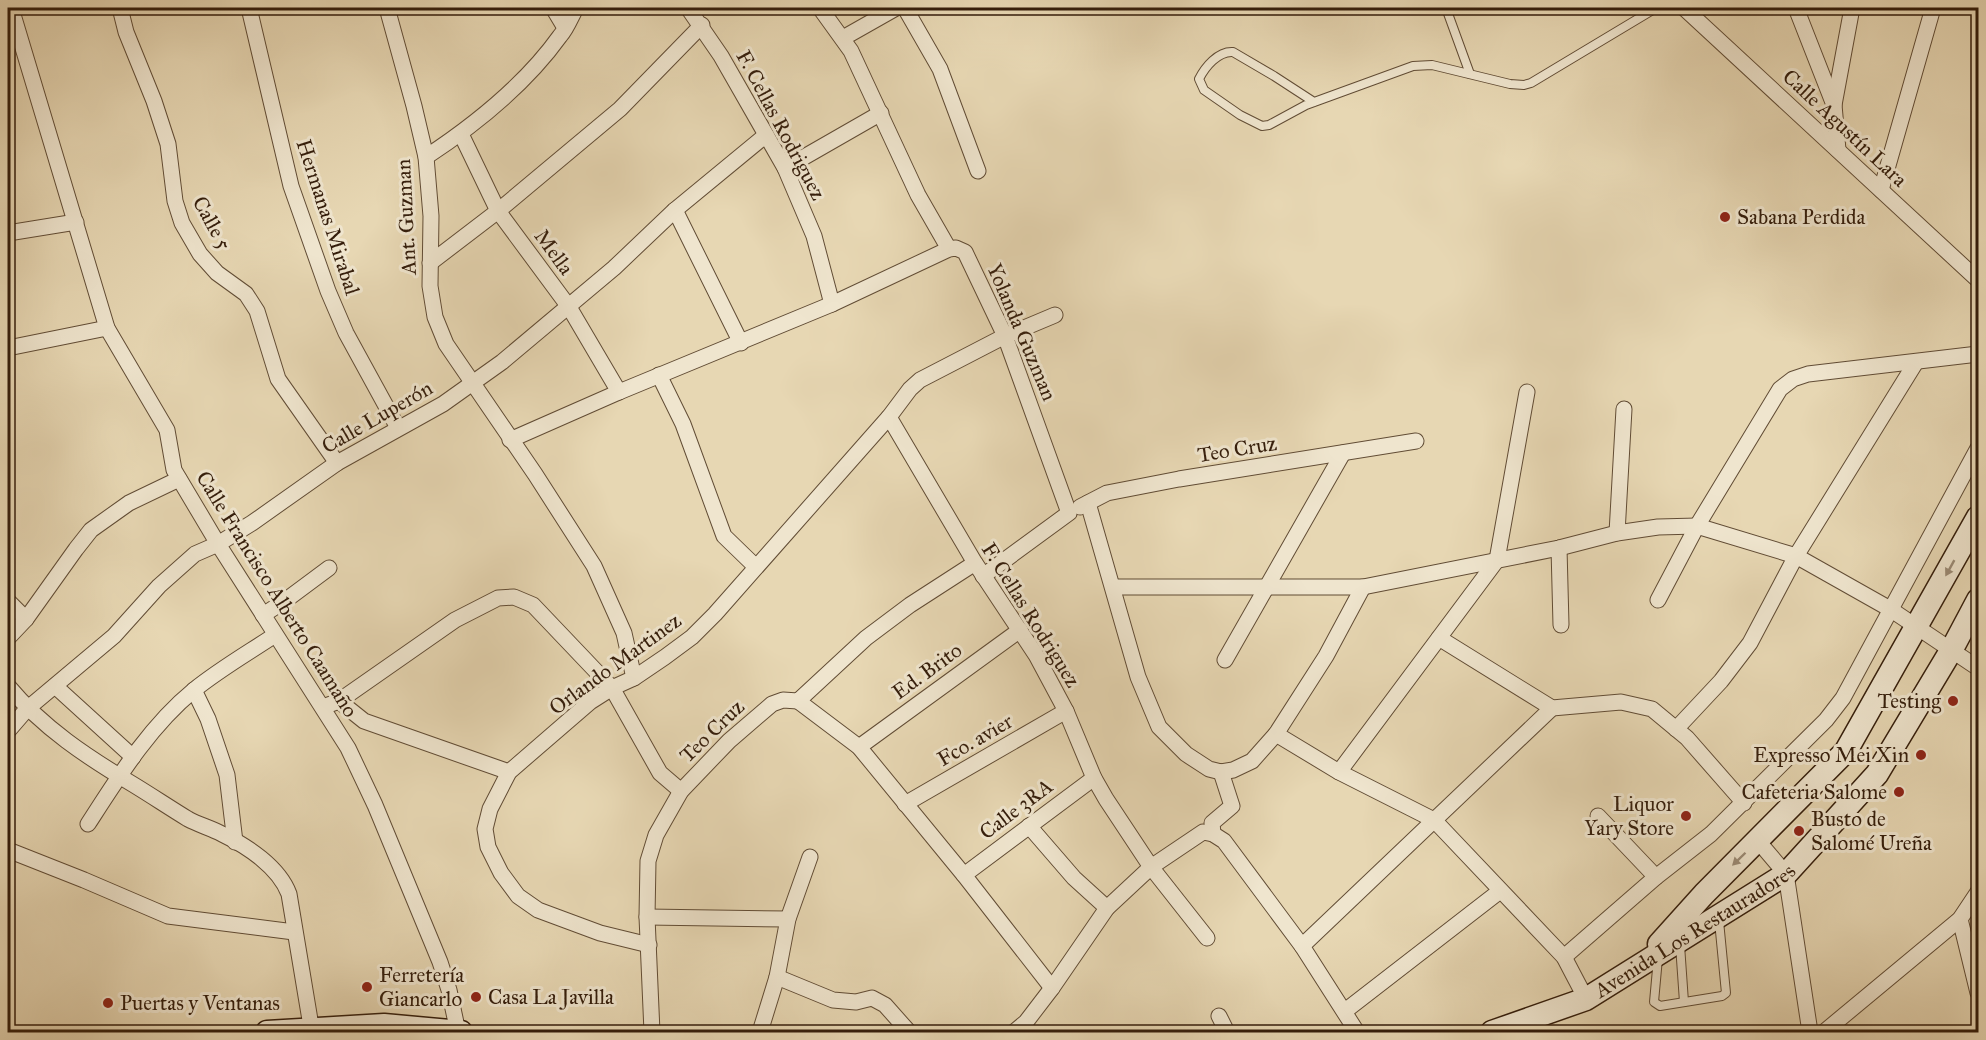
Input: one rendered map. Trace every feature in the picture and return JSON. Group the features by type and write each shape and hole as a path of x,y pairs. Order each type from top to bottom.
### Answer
{"street":[{"name":"Calle Francisco Alberto Caamaño","path":"11,8 107,328 167,430 174,470 179,479 262,615 348,748 375,805 440,962 460,1032"},
{"name":"Calle 5","path":"120,8 126,32 154,100 168,144 175,201 182,223 200,254 217,273 246,294 257,311 278,379 337,463"},
{"name":"Hermanas Mirabal","path":"249,8 291,186 328,291 346,333 398,428"},
{"name":"Ant. Guzman","path":"387,8 426,157 431,216 430,286 435,316 446,344 594,567 624,633 634,678"},
{"path":"553,8 565,28"},
{"path":"426,157 461,134 527,75 561,35 576,8"},
{"name":"F. Cellas Rodriguez","path":"688,8 702,25 785,168 814,236 832,304"},
{"name":"Yolanda Guzman","path":"820,8 843,38 881,113 918,195 949,249 956,248 964,252 1005,336 1069,513"},
{"path":"843,38 896,8"},
{"path":"905,8 940,69 978,171"},
{"name":"Calle Agustín Lara","path":"1684,8 1881,190 1976,274"},
{"path":"1796,8 1834,105"},
{"path":"1838,150 1834,105 1852,8"},
{"path":"1881,190 1933,8"},
{"path":"430,263 498,211 620,109 702,25"},
{"path":"785,168 881,113"},
{"name":"Mella","path":"461,134 498,211 569,307 619,392"},
{"name":"Calle Luperón","path":"8,731 27,709 114,636 177,569 195,554 218,544 252,523 337,463 443,404 502,362 569,307 675,210 766,135"},
{"path":"675,210 741,343"},
{"path":"8,233 76,222"},
{"path":"510,440 659,375 832,304 949,249"},
{"name":"Orlando Martinez","path":"649,945 600,933 538,910 518,896 501,873 488,847 484,829 490,809 509,772 590,702 634,678 692,637 890,417 910,389 920,380 1005,336 1055,315"},
{"path":"8,348 107,328"},
{"path":"1658,600 1696,526 1780,389 1793,379 1808,374 1978,354"},
{"path":"1676,729 1720,681 1750,643 1796,556 1916,362"},
{"path":"659,375 682,424 723,536 756,567"},
{"path":"1339,772 1497,560 1527,392"},
{"path":"1617,533 1624,409"},
{"name":"F. Cellas Rodriguez","path":"890,417 979,570 1036,656 1066,711 1094,778 1151,867 1207,938"},
{"name":"Teo Cruz","path":"1069,513 1107,493 1416,441"},
{"path":"1563,957 1656,877 1711,834 1826,720 1843,698 1978,447"},
{"path":"1225,660 1343,453"},
{"path":"8,638 27,619 91,530 129,503 179,479"},
{"path":"1088,502 1138,677 1159,727 1186,754 1209,769 1221,772 1233,770 1252,761 1276,734 1326,656 1363,587"},
{"path":"1052,988 964,875 859,747 798,701 874,632 910,604 979,570 1053,526 1069,513"},
{"path":"1649,959 1704,894 1846,751 1978,517"},
{"path":"1113,587 1363,587 1559,548 1617,533 1658,527 1696,526 1796,556 1890,609 1978,668"},
{"path":"1559,548 1561,625"},
{"path":"262,615 329,568"},
{"path":"323,707 339,701 455,620 498,598 514,597 533,605 612,688 660,773 681,791"},
{"name":"Avenida Los Restauradores","path":"1492,1032 1586,999 1786,874 1877,774 1952,649 1978,600"},
{"path":"8,601 27,619"},
{"name":"Ed. Brito","path":"859,747 1020,630"},
{"path":"88,824 119,776 154,729 213,675 275,635"},
{"path":"1439,638 1552,708 1621,702 1652,709 1687,738 1744,803"},
{"path":"8,686 27,709 59,736 190,820 224,834 254,854 279,875 289,894 312,1031"},
{"path":"55,686 133,757"},
{"path":"194,690 208,719 227,775 235,842"},
{"name":"Teo Cruz","path":"651,1032 647,917 648,861 656,835 681,791 729,741 772,704 783,700 798,701"},
{"path":"339,701 364,721 509,772"},
{"path":"1302,946 1552,708"},
{"name":"Fco. avier","path":"905,804 1066,711"},
{"path":"1276,734 1339,772 1434,820 1563,957 1586,999"},
{"path":"1213,834 1212,823 1232,806 1221,772"},
{"name":"Calle 3RA","path":"964,875 1094,778"},
{"path":"1598,816 1656,877"},
{"path":"1029,826 1070,873 1107,908"},
{"path":"1014,1032 1026,1022 1052,988 1107,908 1151,867 1203,832 1213,834 1224,841 1302,946 1357,1032"},
{"path":"1758,841 1786,874 1810,1032"},
{"path":"8,850 168,916 294,932"},
{"path":"760,1032 777,977 788,919 810,857"},
{"path":"1345,1011 1500,891"},
{"path":"1824,1032 1960,919 1978,892"},
{"path":"647,917 788,919"},
{"path":"1960,919 1978,993"},
{"path":"777,977 833,1000 856,1002 872,998 885,1005 909,1032"},
{"path":"1219,1016 1227,1032"},
{"path":"267,1032 385,1029 460,1032"}],"lane":[{"path":"1446,8 1470,74"},
{"path":"1314,102 1233,52 1216,57 1202,72 1199,79 1204,90 1240,116 1262,126 1269,125 1314,102 1413,66 1432,65 1510,84 1531,83 1656,8"},
{"path":"1649,959 1654,1002 1660,1006 1722,996 1726,993 1719,916"},
{"path":"1679,941 1684,1002"}],"place":[{"name":"Sabana Perdida","path":"1725,217"},
{"name":"Testing","path":"1953,701"},
{"name":"Expresso Mei Xin","path":"1921,755"},
{"name":"Cafeteria Salome","path":"1899,792"},
{"name":"Liquor Yary Store","path":"1686,816"},
{"name":"Busto de Salomé Ureña","path":"1799,831"},
{"name":"Ferretería Giancarlo","path":"367,987"},
{"name":"Casa La Javilla","path":"476,997"},
{"name":"Puertas y Ventanas","path":"108,1003"}]}
